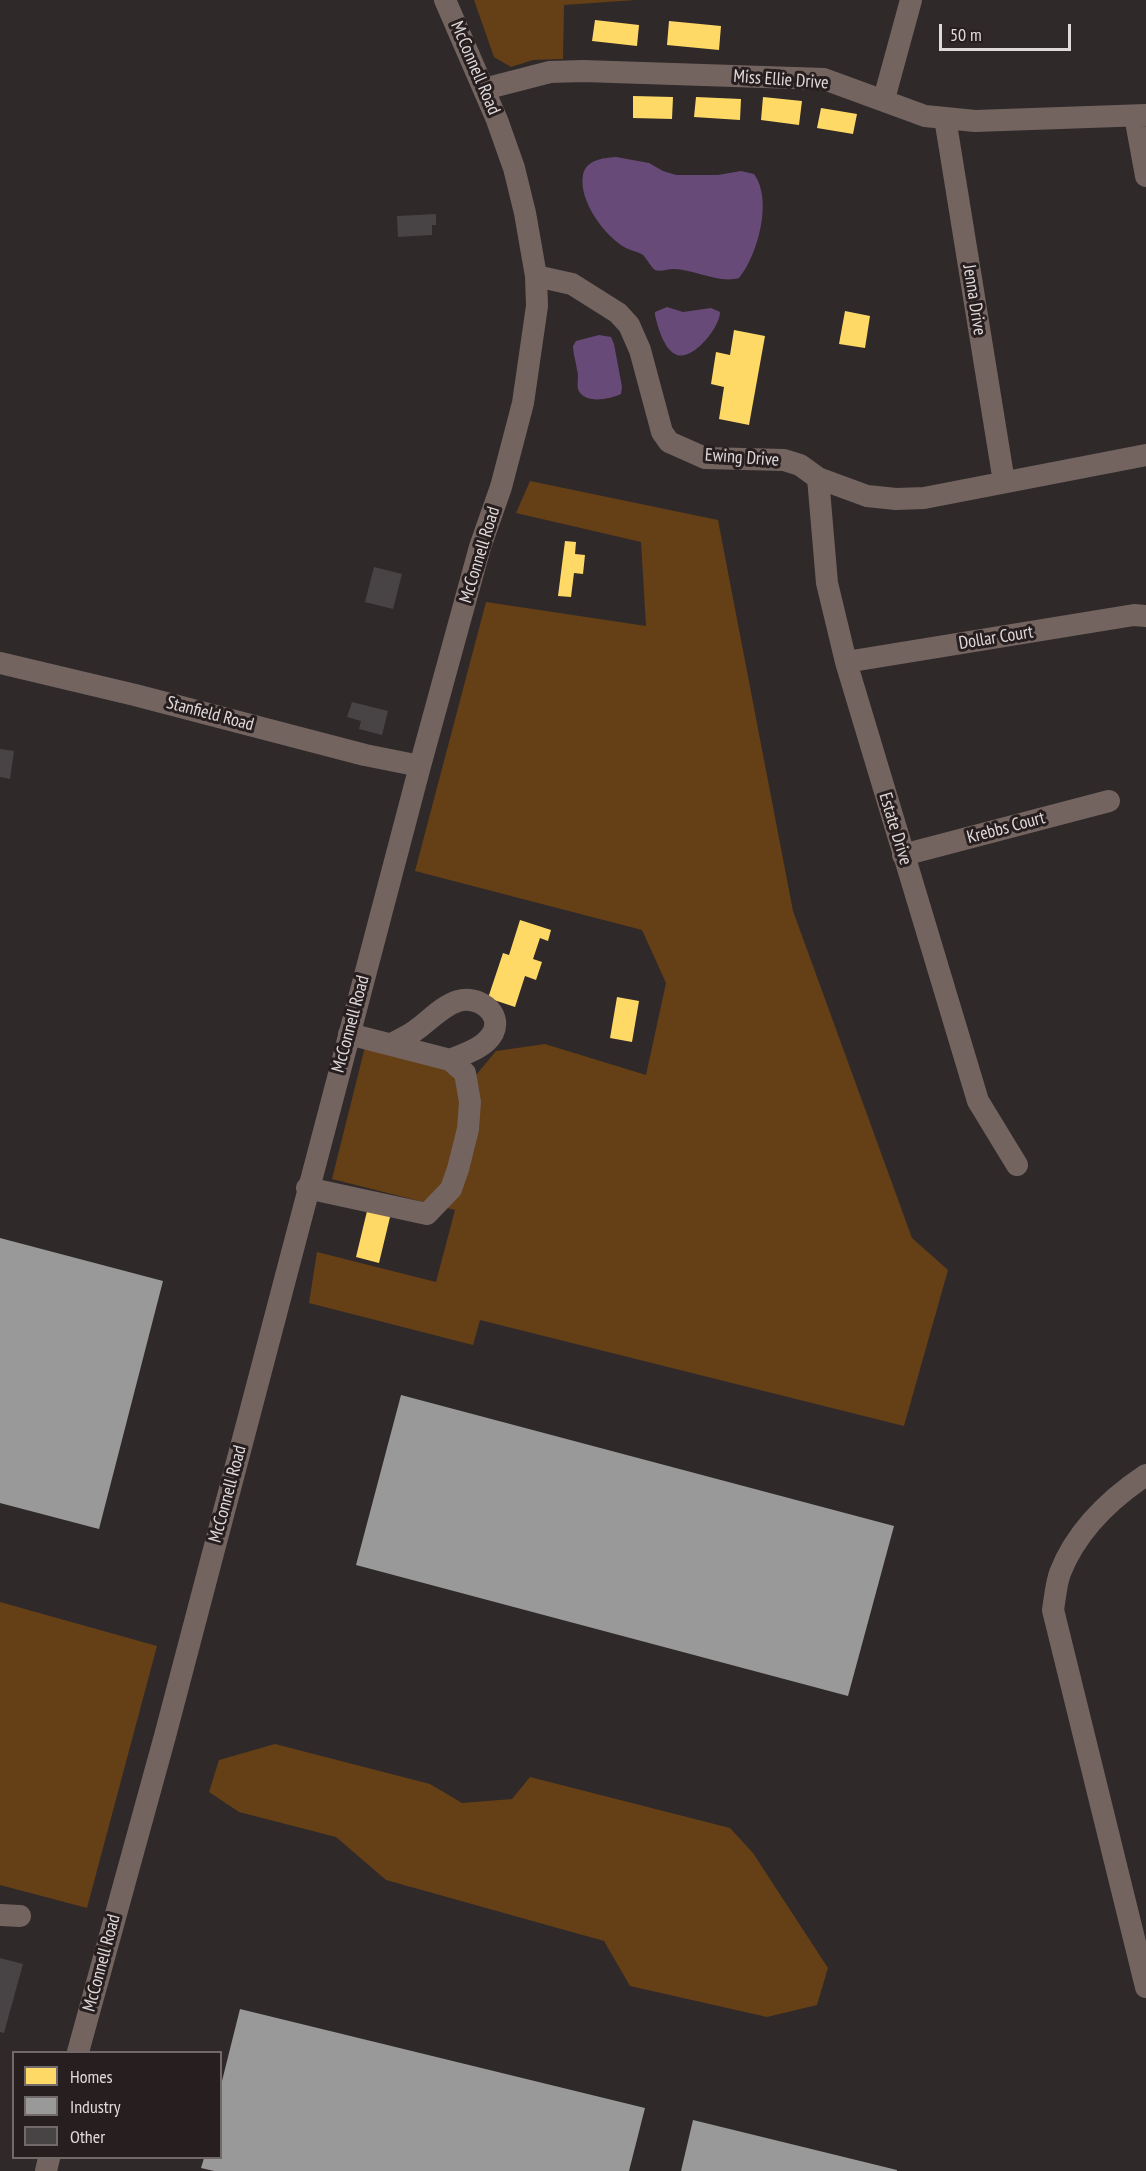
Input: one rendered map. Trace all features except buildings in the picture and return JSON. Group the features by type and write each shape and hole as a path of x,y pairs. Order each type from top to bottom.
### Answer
{"street":[{"name":"McConnell Road","path":"78,2051 168,1725 420,766 480,547 501,487 523,403 537,306 536,276 525,213 514,168 484,89 445,0"},
{"path":"884,99 911,0"},
{"name":"Miss Ellie Drive","path":"484,89 550,72 584,71 824,79 884,99 925,116 975,122 1141,115"},
{"path":"1141,115 1146,176"},
{"name":"Jenna Drive","path":"945,118 1004,482"},
{"name":"Ewing Drive","path":"536,276 572,284 618,313 629,325 640,350 662,432 669,442 705,458 784,460 800,465 818,478 867,496 896,499 924,498 1146,455"},
{"name":"Estate Drive","path":"818,478 827,583 846,662 978,1101 1017,1165"},
{"name":"Dollar Court","path":"846,662 1134,615 1146,616"},
{"name":"Stanfield Road","path":"0,663 135,695 365,755 420,766"},
{"name":"Krebbs Court","path":"903,855 1109,801"},
{"path":"391,1044 413,1032 457,1001 468,999 493,1011 496,1020 492,1034 483,1044 450,1060"},
{"path":"308,1188 427,1214 451,1189 458,1169 468,1129 470,1102 465,1072 450,1060 349,1034"},
{"path":"1146,1475 1121,1491 1084,1531 1060,1573 1053,1610 1146,1987"}],"shaded area":[{"path":"474,0 636,0 564,5 563,59 533,60 511,67 494,57"},
{"path":"616,157 649,163 676,175 718,175 741,171 754,174 760,185 762,198 761,227 752,256 739,278 715,278 674,269 655,270 643,255 618,243 595,217 583,185 583,175 587,166 600,159"},
{"path":"667,307 683,312 711,308 720,312 716,326 698,348 684,355 677,355 665,344 655,315 655,312"},
{"path":"599,335 611,337 622,387 621,394 610,398 591,399 581,394 578,389 573,346 576,341"},
{"path":"530,481 718,520 793,911 912,1238 948,1270 904,1426 480,1320 473,1345 309,1303 317,1252 436,1282 455,1210 332,1179 365,1047 476,1075 496,1051 545,1044 646,1075 666,983 642,930 415,871 486,602 646,626 641,542 516,513"},
{"path":"0,1602 157,1646 87,1908 0,1885"},
{"path":"275,1744 430,1784 462,1803 512,1799 530,1777 730,1828 753,1853 828,1968 817,2005 767,2017 630,1986 604,1941 386,1880 336,1837 239,1812 209,1792 219,1760"}]}
